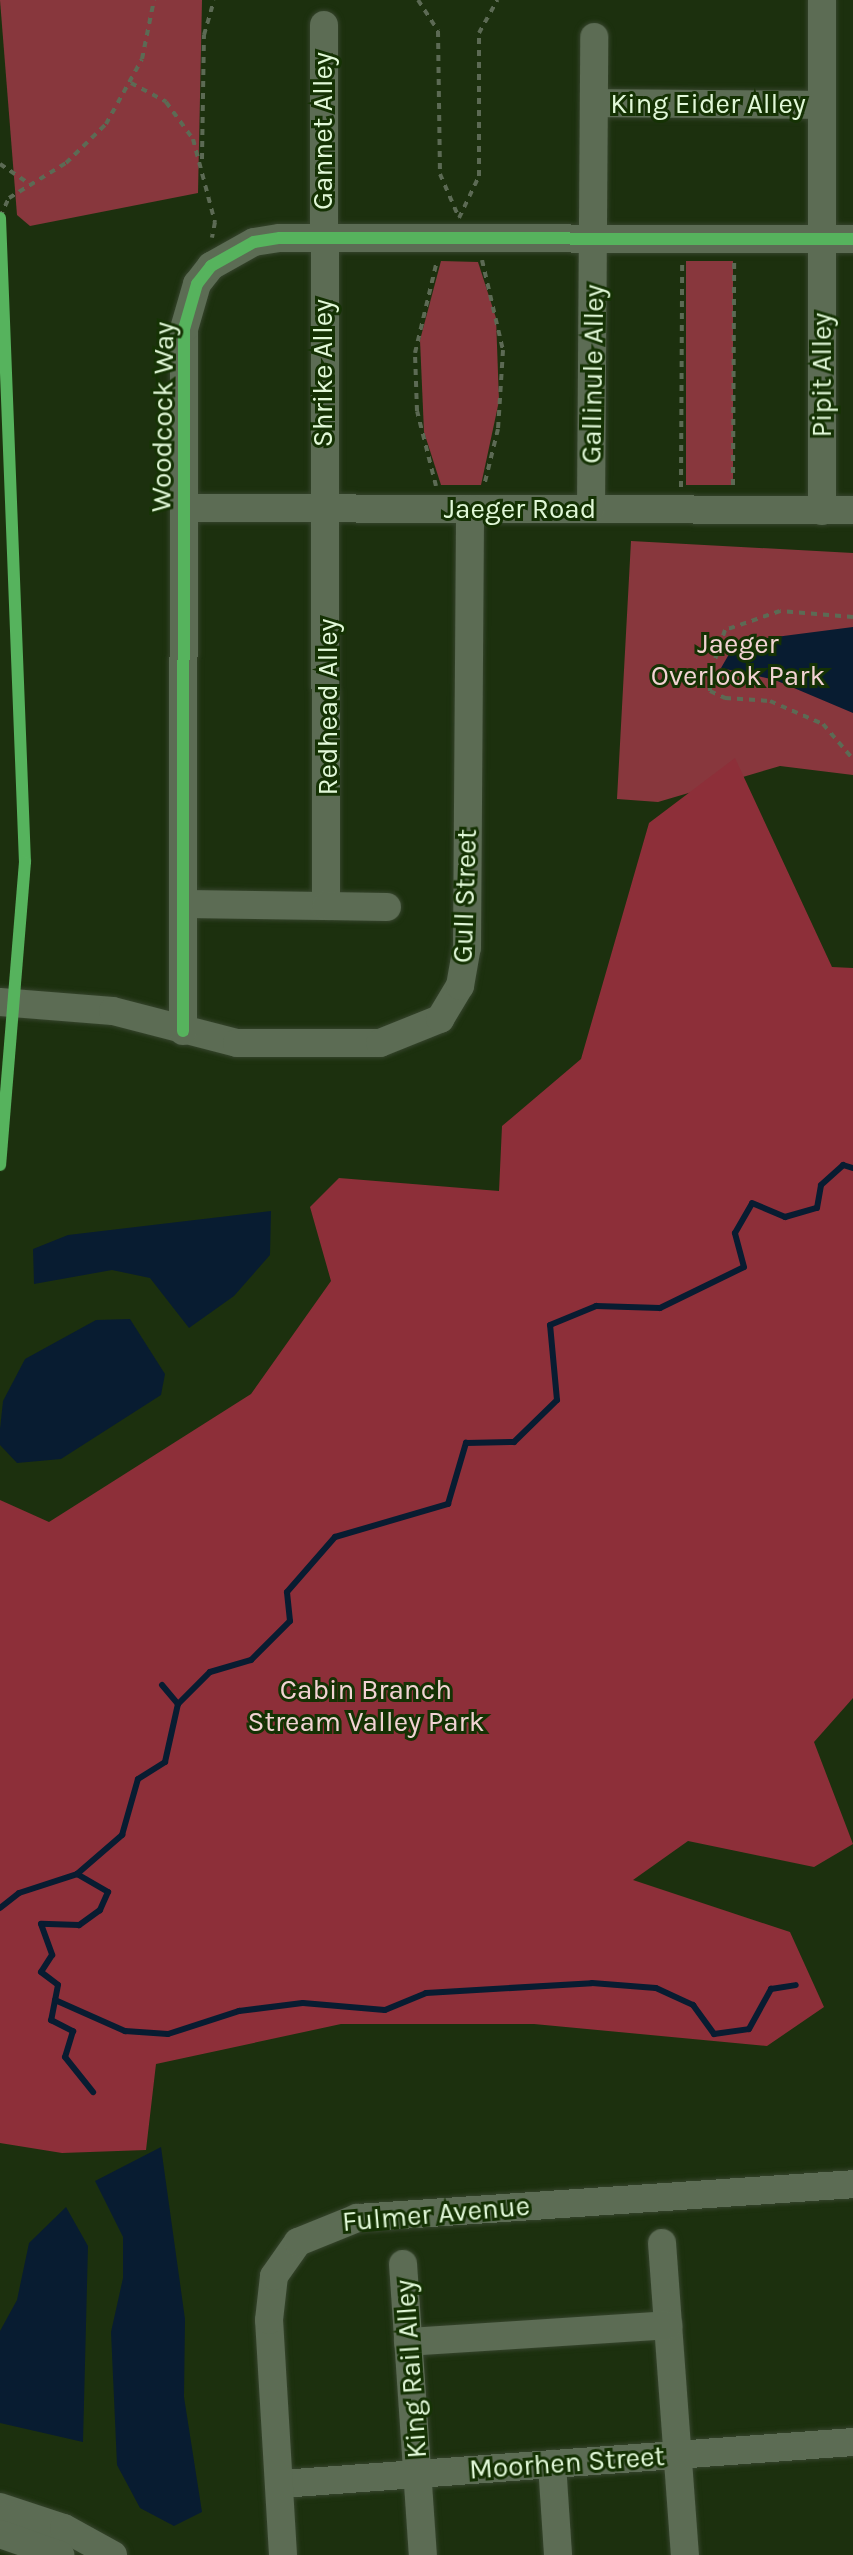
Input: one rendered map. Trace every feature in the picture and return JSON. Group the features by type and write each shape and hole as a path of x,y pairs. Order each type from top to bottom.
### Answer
{"street":[{"name":"King Eider Alley","path":"822,0 823,238"},
{"name":"Gannet Alley","path":"322,237 324,25"},
{"name":"King Eider Alley","path":"594,37 594,238"},
{"name":"King Eider Alley","path":"595,103 822,105"},
{"name":"Woodcock Way","path":"183,1031 184,329 197,284 211,266 254,242 322,237 853,239"},
{"name":"Shrike Alley","path":"322,237 324,508"},
{"name":"Gallinule Alley","path":"591,509 594,238"},
{"name":"Pipit Alley","path":"822,511 823,238"},
{"name":"Jaeger Road","path":"186,508 324,508 477,499 591,509 853,510"},
{"name":"Gull Street","path":"0,1002 113,1011 237,1043 380,1043 423,1030 453,1003 467,948 477,499"},
{"name":"Redhead Alley","path":"324,508 326,906"},
{"path":"184,904 387,907"},
{"name":"Fulmer Avenue","path":"283,2555 269,2320 274,2276 298,2242 325,2225 853,2184"},
{"path":"662,2243 685,2555"},
{"name":"King Rail Alley","path":"403,2264 423,2555"},
{"path":"408,2342 668,2325"},
{"name":"Moorhen Street","path":"281,2484 853,2442"},
{"path":"552,2464 558,2555"},
{"path":"0,2507 64,2528 113,2555"},
{"path":"0,2534 60,2555"}],"path":[{"path":"1,234 0,218 9,198 91,141 131,83 154,0"},
{"path":"211,240 215,222 202,162 204,35 214,0"},
{"path":"418,0 438,31 440,174 459,218 479,176 479,33 497,0"},
{"path":"131,83 176,112 202,162"},
{"path":"0,164 30,184"},
{"path":"215,222 228,231"},
{"path":"437,488 417,411 415,353 438,259"},
{"path":"477,499 498,429 503,350 481,259"},
{"path":"681,490 682,260"},
{"path":"733,490 734,260"},
{"path":"853,617 780,611 725,630 710,674 710,691 725,698 770,701 823,724 853,759"}],"green space":[{"path":"0,0 202,0 198,193 30,226 17,215"},
{"path":"441,261 478,262 496,318 499,401 481,485 441,485 424,432 420,340"},
{"path":"686,261 733,261 733,485 686,485"},
{"name":"Jaeger Overlook Park","path":"631,541 853,553 853,775 780,766 658,802 617,799"},
{"name":"Cabin Branch Stream Valley Park","path":"735,758 832,967 853,968 853,1698 814,1742 853,1844 814,1867 688,1841 633,1880 790,1932 824,2007 767,2046 534,2024 341,2024 156,2064 146,2150 62,2153 0,2143 0,1500 49,1522 251,1394 331,1281 310,1207 339,1178 499,1191 502,1126 581,1059 649,823"}],"water":[{"path":"853,627 853,713 775,680 721,668 736,642"},
{"path":"271,1211 270,1255 234,1296 189,1328 150,1278 112,1270 34,1284 33,1249 68,1235"},
{"path":"130,1319 165,1374 161,1395 61,1459 17,1463 0,1445 0,1429 3,1401 25,1359 96,1320"},
{"path":"161,2147 185,2319 184,2397 202,2512 174,2526 140,2508 117,2465 111,2332 123,2278 123,2237 95,2181"},
{"path":"66,2207 88,2246 83,2442 0,2423 0,2331 17,2300 29,2243"}],"waterway":[{"path":"0,1908 19,1893 77,1874 122,1835 138,1779 165,1762 178,1704 210,1672 251,1660 290,1621 287,1592 335,1537 448,1504 466,1443 514,1442 557,1400 550,1325 596,1306 660,1308 744,1267 735,1233 752,1203 785,1217 817,1208 821,1185 843,1165 853,1168"},
{"path":"162,1685 178,1704"},
{"path":"77,1874 108,1892 100,1910 79,1925 41,1924 52,1955 41,1972 58,1985 51,2020 73,2031 65,2057 93,2092"},
{"path":"55,2000 125,2031 168,2034 239,2011 303,2003 385,2010 426,1993 592,1983 656,1988 693,2005 714,2034 749,2029 771,1989 796,1985"}],"cycle path":[{"path":"0,218 25,862 0,1165"},
{"path":"183,1031 184,329 197,284 211,266 254,242 280,238 853,239"}]}
